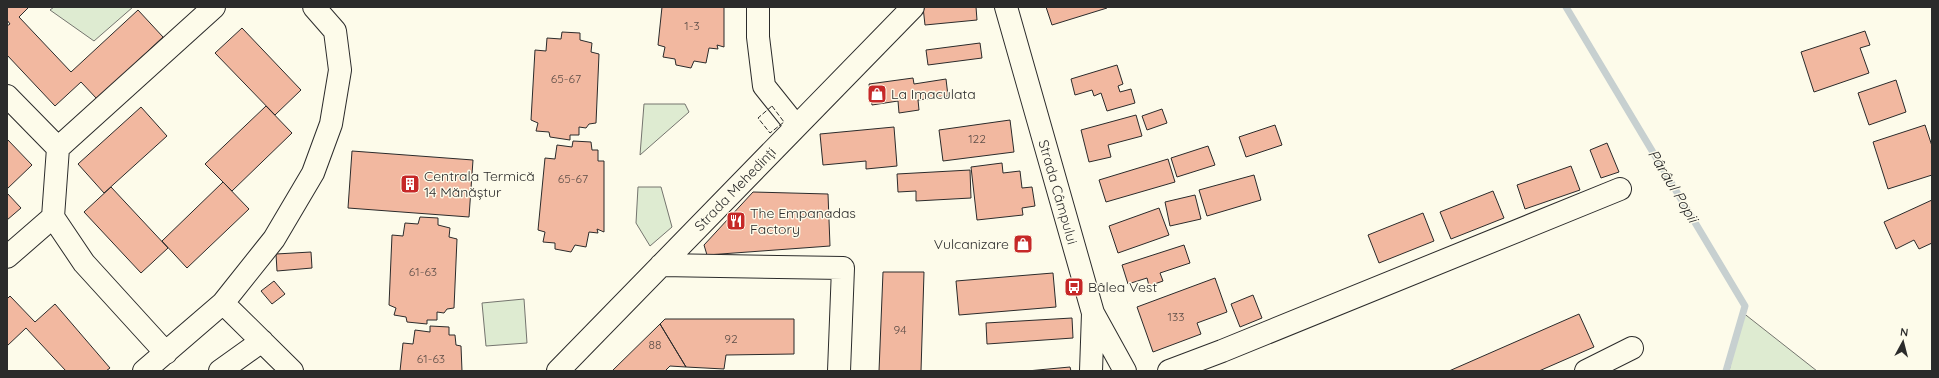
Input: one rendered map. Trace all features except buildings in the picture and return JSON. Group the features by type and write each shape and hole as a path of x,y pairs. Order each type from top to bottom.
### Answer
{"street":[{"path":"166,353 84,263 53,217 58,148 214,7"},
{"path":"144,371 223,303 278,232 313,173 331,124 340,70 335,31 314,7"},
{"path":"758,7 758,37 764,86 796,126"},
{"name":"Strada Mehedinți","path":"558,371 913,7"},
{"name":"Strada Câmpului","path":"1006,7 1093,313 1125,371"},
{"path":"7,96 58,148"},
{"path":"1169,371 1222,352 1620,189"},
{"path":"7,257 53,217"},
{"path":"661,265 843,268 839,371"},
{"path":"223,303 292,371"},
{"path":"1091,371 1093,313"},
{"path":"220,371 262,341"},
{"path":"1586,371 1632,348"}],"green space":[{"path":"54,7 133,7 94,41 50,10"},
{"path":"644,104 685,104 689,112 640,155"},
{"path":"638,187 661,187 672,227 650,246 636,223"},
{"path":"524,299 527,343 486,346 482,303"},
{"path":"1742,312 1817,371 1729,371"}],"waterway":[{"name":"Pârâul Popii","path":"1566,7 1745,306 1726,371"}],"fence":[{"path":"772,106 784,122 770,133 758,118 772,106"}],"place":[{"name":"La Imaculata","path":"877,94"},
{"name":"Centrala Termică 14 Mănăștur","path":"410,184"},
{"name":"The Empanadas Factory","path":"736,221"},
{"name":"Vulcanizare","path":"1023,244"},
{"name":"Bâlea Vest","path":"1074,287"}]}
